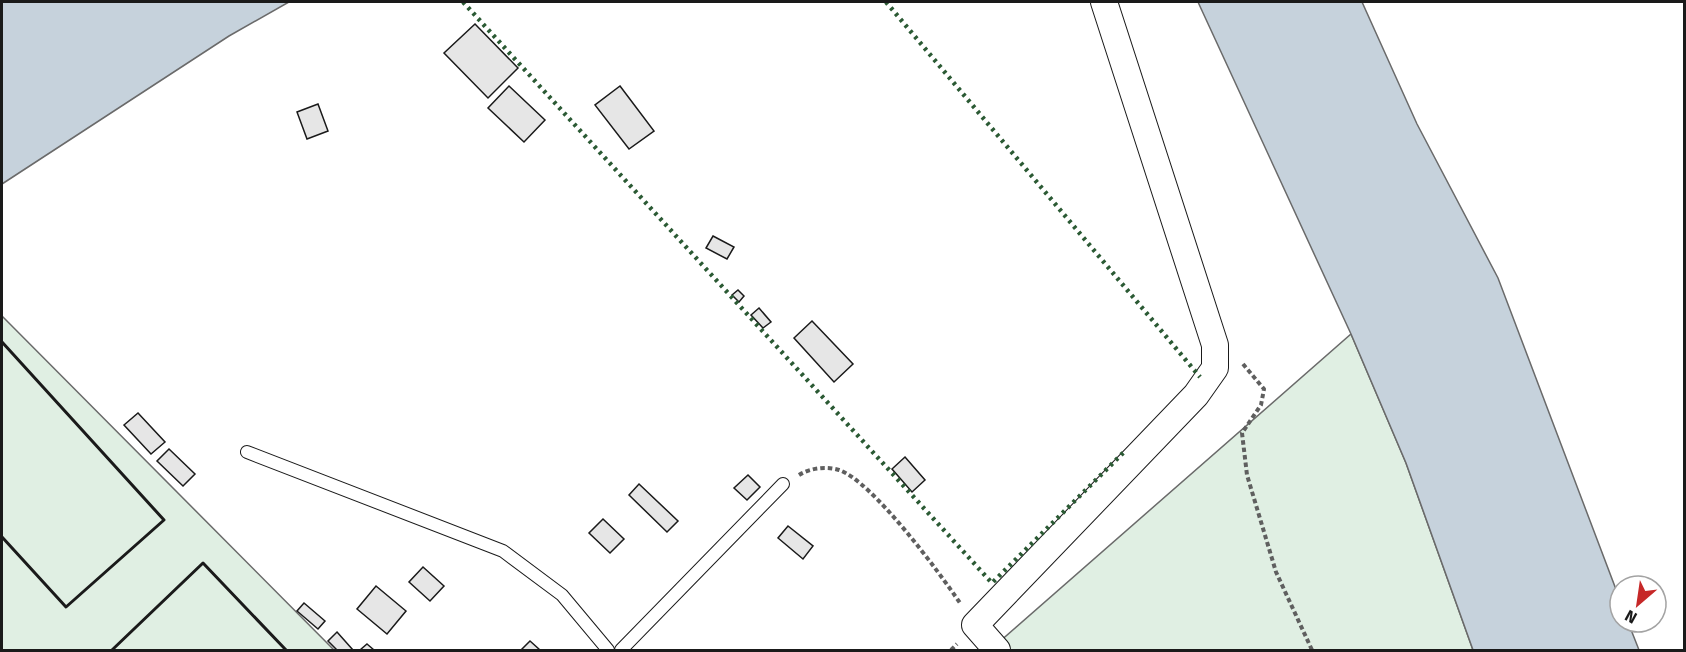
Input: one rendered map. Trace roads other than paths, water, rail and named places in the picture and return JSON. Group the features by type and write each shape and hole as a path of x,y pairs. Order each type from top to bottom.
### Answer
{"street":[{"path":"997,651 975,625 1196,395 1215,368 1215,345 1104,2"}],"lane":[{"path":"247,452 503,551 562,595 608,651"},
{"path":"621,651 783,484"}]}
